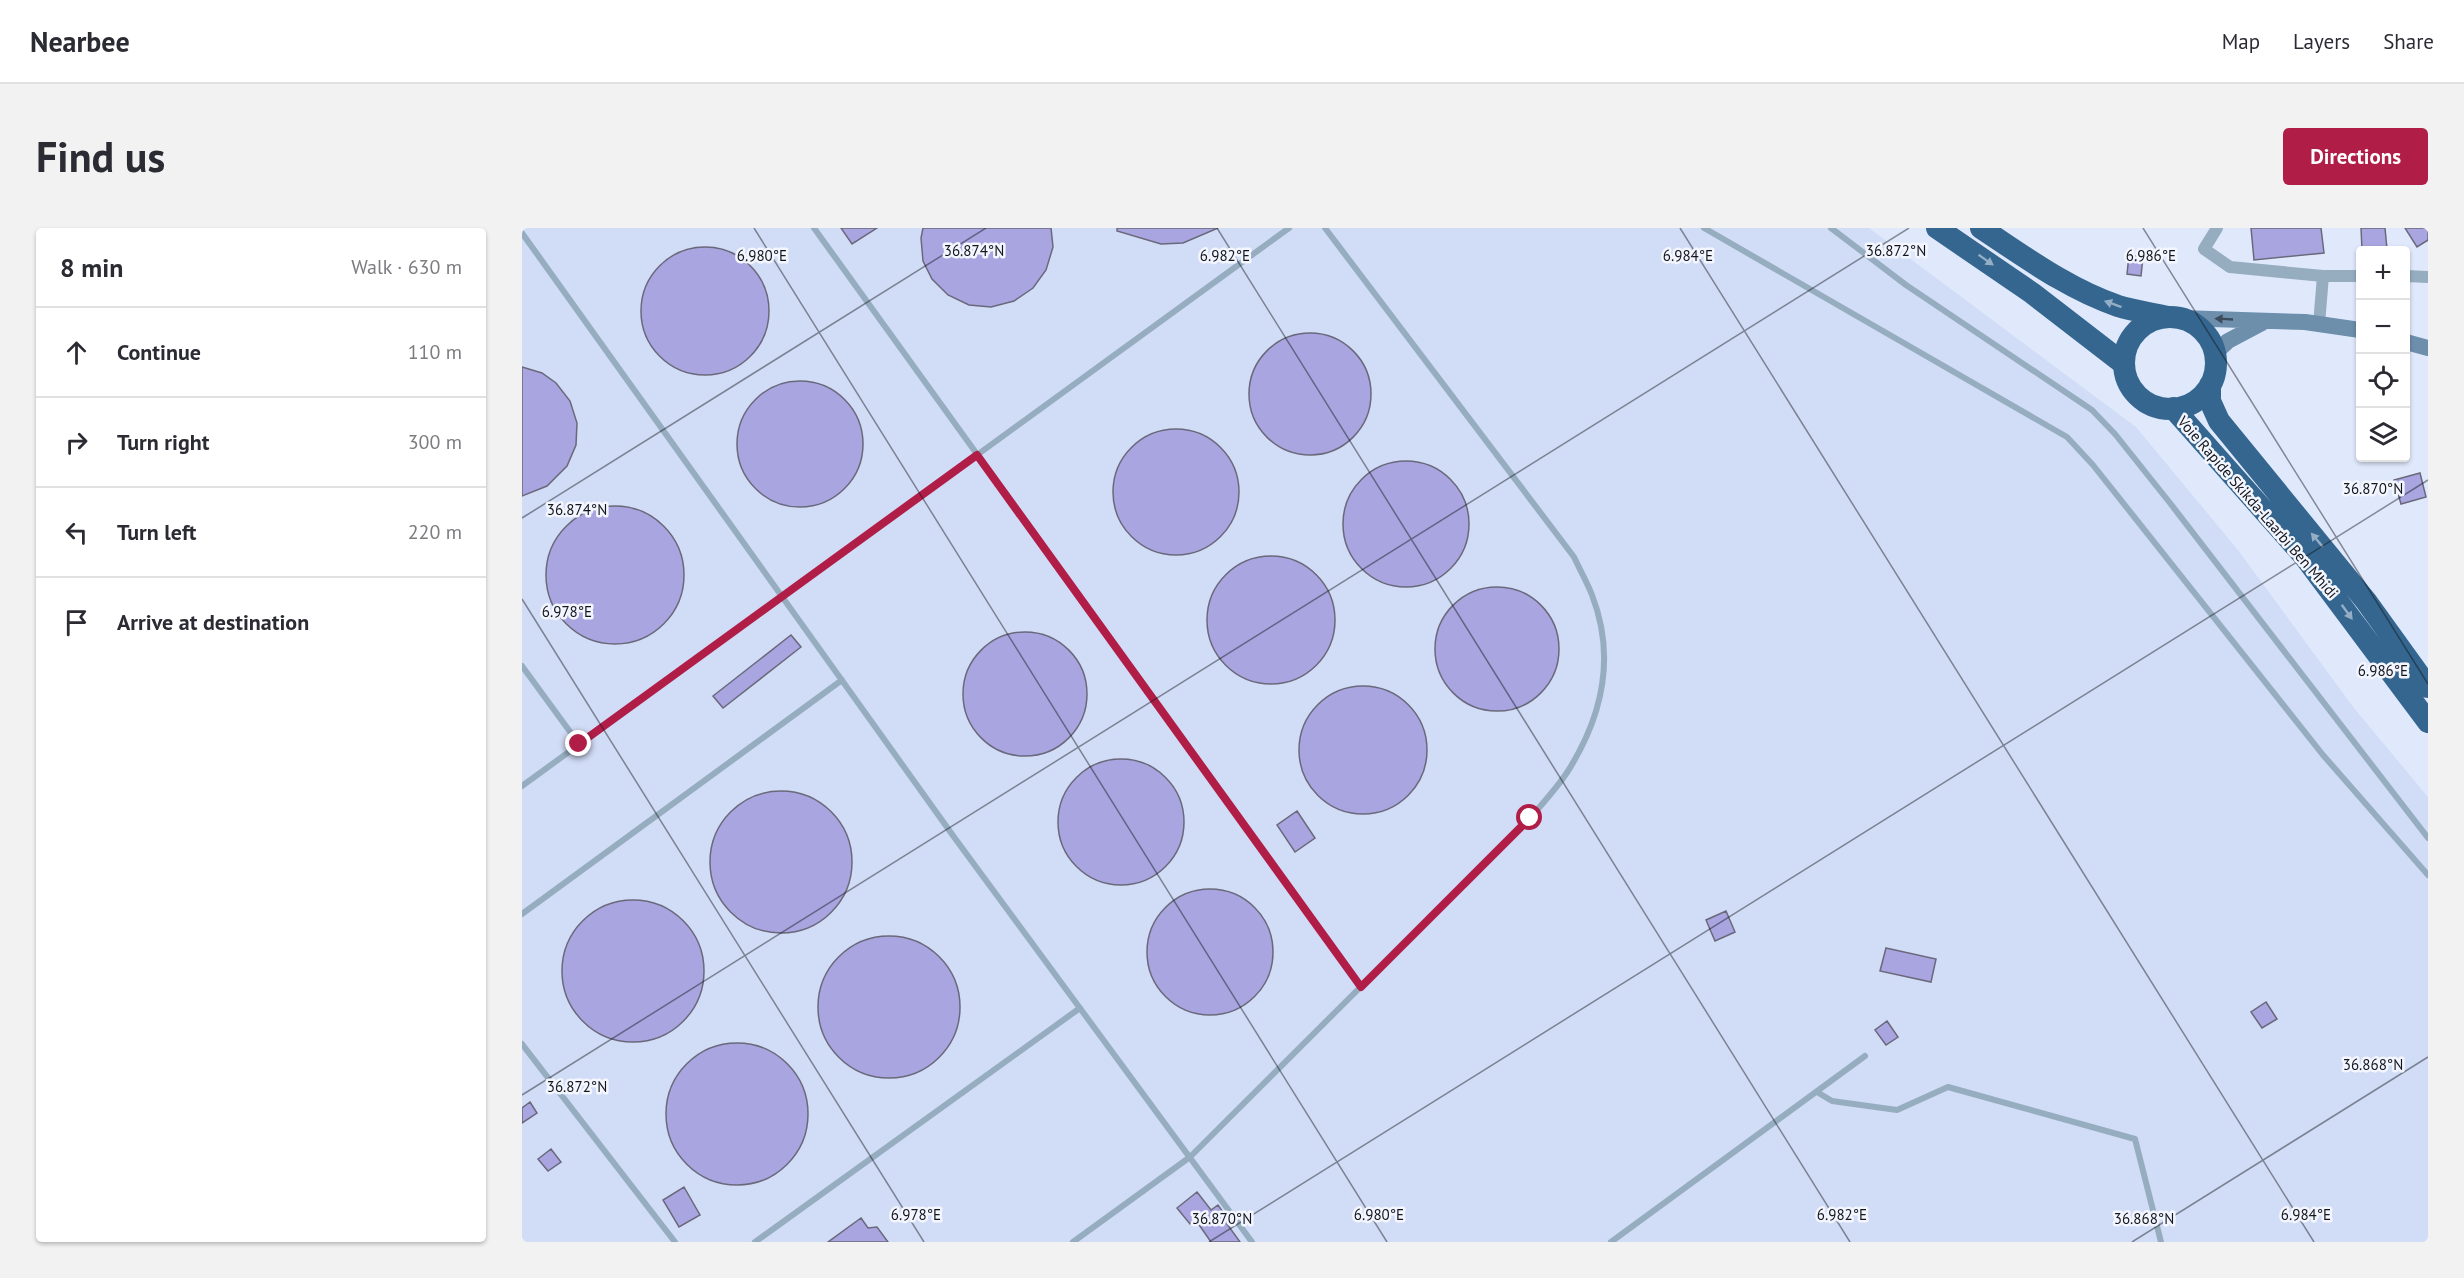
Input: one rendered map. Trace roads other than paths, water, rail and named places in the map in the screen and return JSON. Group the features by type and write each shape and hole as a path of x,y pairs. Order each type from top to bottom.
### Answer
{"highway":[{"path":"1937,228 2032,293 2124,364"},
{"path":"1981,228 2044,269 2102,300 2130,309 2176,318 2199,327 2211,344 2214,353 2216,364 2210,385 2194,401 2173,408 2152,405 2135,393 2126,375 2124,364 2128,344 2141,327 2159,318 2176,318"},
{"name":"Voie Rapide Skikda-Laarbi Ben Mhidi","path":"2210,385 2210,401 2219,421 2366,601 2428,687"},
{"name":"Voie Rapide Skikda-Laarbi Ben Mhidi","path":"2173,408 2304,556 2428,722"}],"main road":[{"path":"2176,318 2319,324 2356,329"},
{"path":"2214,353 2228,341 2266,321"},
{"path":"2410,343 2428,348"}],"street":[{"path":"2217,228 2204,249 2229,267 2323,276 2356,276"},
{"path":"2319,324 2323,276"},
{"path":"2410,276 2428,277"}],"lane":[{"path":"814,228 1361,987"},
{"path":"522,786 1289,228"},
{"path":"1073,1242 1190,1157 1530,818 1567,774 1588,736 1603,690 1604,642 1593,596 1574,557 1325,228"},
{"path":"1704,228 2067,437 2100,474 2323,755 2428,875"},
{"path":"1831,228 1906,285 2092,410 2115,434 2170,503 2428,838"},
{"path":"522,233 842,680 1252,1242"},
{"path":"522,666 579,744"},
{"path":"522,914 842,680"},
{"path":"755,1242 1080,1008"},
{"path":"522,1044 675,1242"},
{"path":"1611,1242 1865,1056"},
{"path":"1817,1092 1832,1101 1897,1110 1948,1087 2135,1139 2161,1242"}]}
